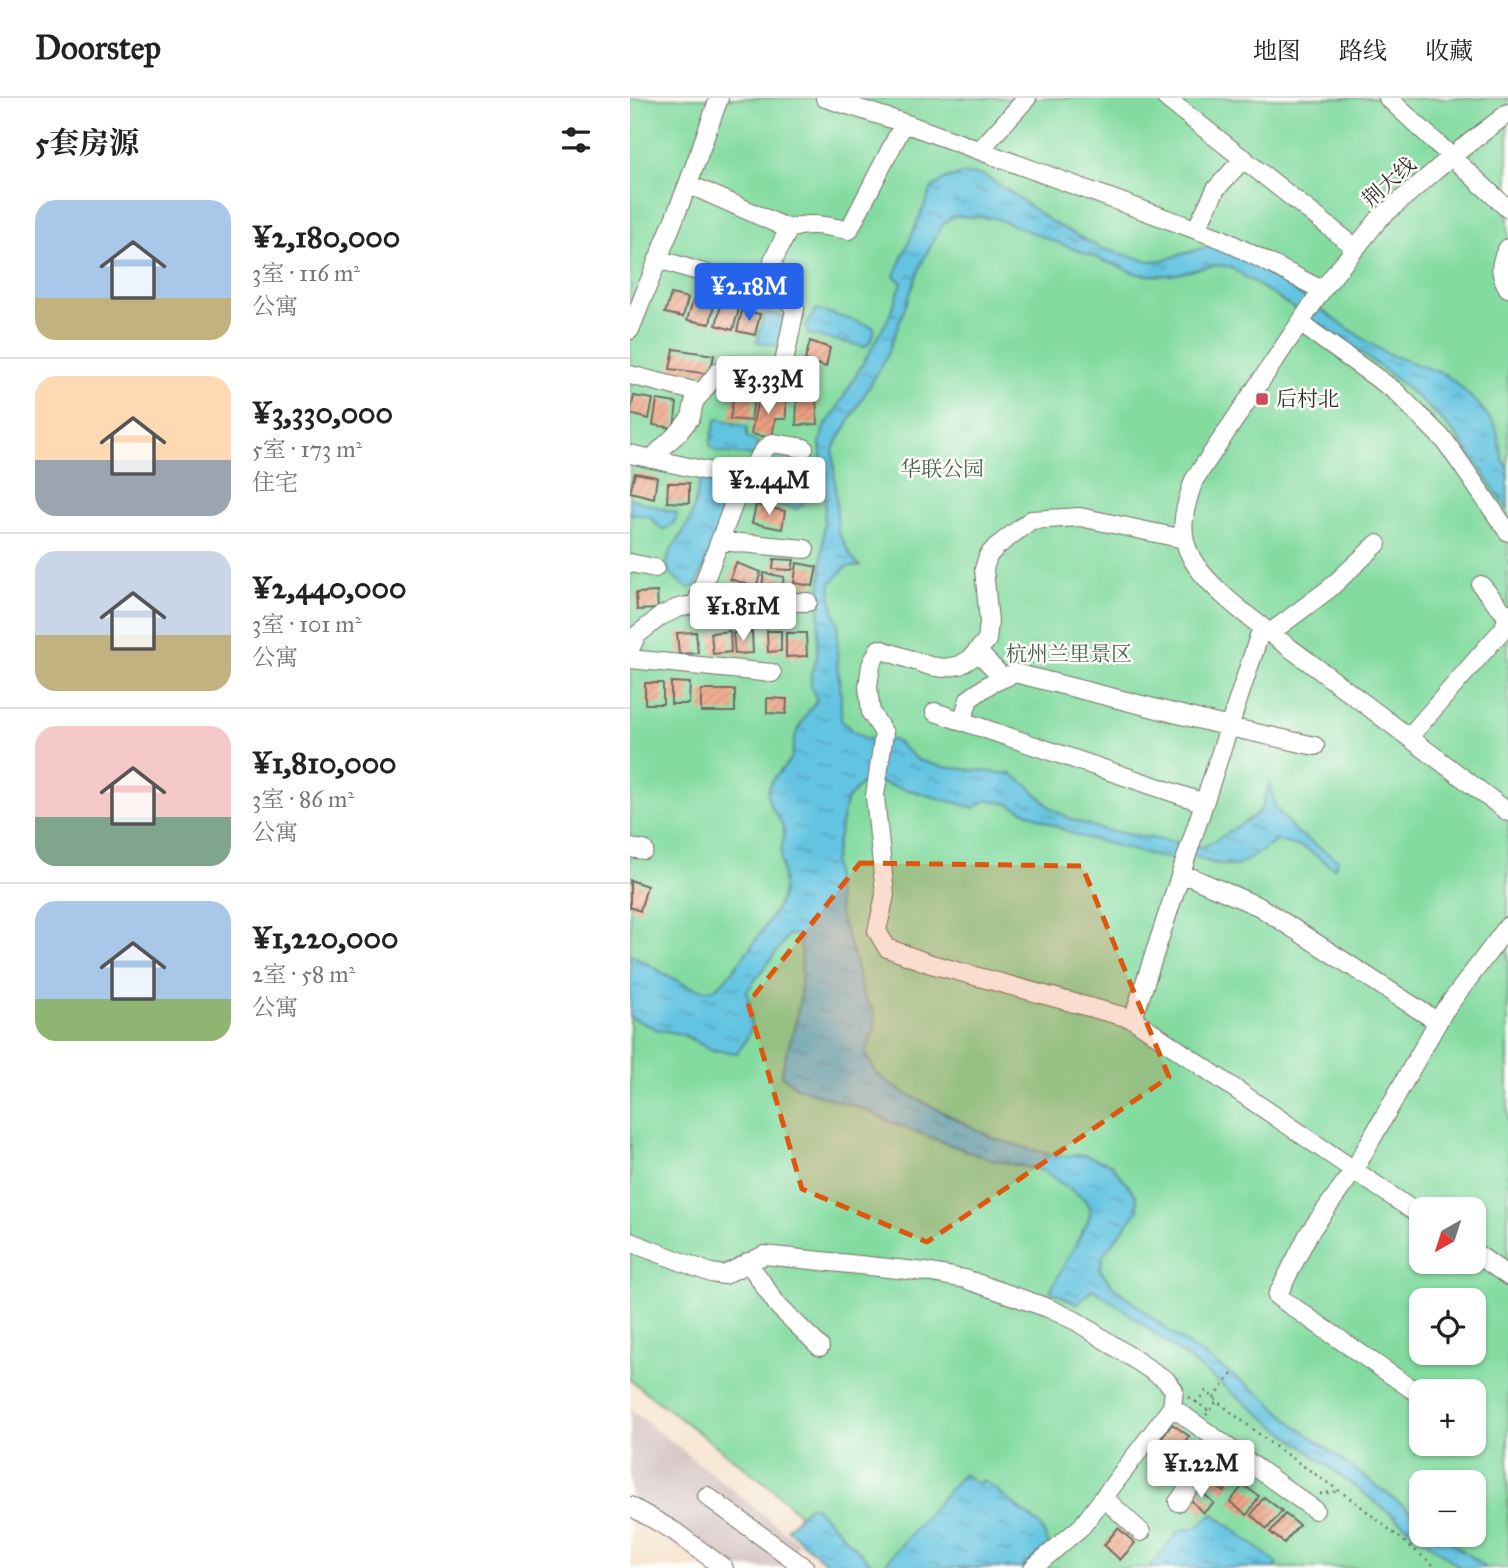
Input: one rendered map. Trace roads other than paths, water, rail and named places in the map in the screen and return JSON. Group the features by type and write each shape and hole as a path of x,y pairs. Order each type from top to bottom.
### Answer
{"street":[{"path":"630,330 719,98"},
{"path":"825,98 981,150 1222,239 1318,295"},
{"path":"981,150 1027,98"},
{"path":"1166,98 1356,248"},
{"path":"1388,98 1508,209"},
{"name":"荆大线","path":"1184,539 1183,511 1194,480 1318,295 1379,219 1451,157 1508,113"},
{"path":"651,458 691,417 694,401 718,372 733,365 782,372 795,309 777,285 773,260 789,229 816,224 849,230 904,123"},
{"path":"1196,229 1216,189 1244,158"},
{"path":"688,184 789,229"},
{"path":"1508,247 1501,260 1501,271 1508,289"},
{"path":"658,259 785,298"},
{"path":"1300,323 1395,391 1445,441 1508,532"},
{"path":"630,375 702,393"},
{"path":"696,604 743,479 772,443 804,449"},
{"path":"630,454 743,479"},
{"path":"1409,1208 1133,1019 931,964 887,948 877,931 885,895 876,796 884,733 871,713 868,687 871,665 879,649 930,666 944,667 960,665 978,652 986,640 989,622 984,569 988,556 1031,520 1080,517 1184,539 1202,575 1266,630 1508,812"},
{"path":"720,541 805,549"},
{"path":"1133,1019 1229,727 1266,630 1329,589 1377,544"},
{"path":"630,563 655,568"},
{"path":"1409,737 1504,628 1507,614 1481,585"},
{"path":"630,649 637,635 661,616 678,608 696,604 808,602"},
{"path":"978,652 1003,678"},
{"path":"630,659 772,673"},
{"path":"962,722 969,699 990,684 1016,673 1315,746"},
{"path":"935,712 1204,803"},
{"path":"1181,873 1259,907 1438,1022"},
{"path":"1409,1387 1277,1296 1309,1233 1354,1170 1438,1022 1508,926"},
{"path":"630,1242 711,1273 724,1275 764,1255 926,1272 965,1279 1048,1308 1076,1321 1166,1380 1174,1390 1172,1407 1082,1526 1033,1568"},
{"path":"1486,1260 1508,1276"},
{"path":"748,1262 778,1306 820,1347"},
{"path":"1172,1407 1199,1424 1311,1508"},
{"path":"1178,1502 1223,1443"},
{"path":"707,1496 805,1568"},
{"path":"1104,1498 1141,1532"},
{"path":"630,1506 674,1531 724,1568"}],"water":[{"path":"961,174 983,175 1050,221 1100,248 1149,261 1162,260 1213,245 1251,261 1369,343 1388,354 1444,374 1481,407 1496,427 1503,461 1508,467 1508,510 1456,435 1406,387 1349,344 1230,267 1211,266 1170,275 1137,274 995,218 953,216 943,224 922,262 886,358 833,449 838,533 860,566 846,567 831,583 831,599 838,624 837,663 841,720 853,731 871,739 894,740 918,760 943,767 1011,774 1029,786 1052,809 1073,820 1104,830 1203,847 1255,816 1264,802 1269,783 1275,806 1295,831 1338,860 1334,868 1305,848 1277,841 1237,866 1212,863 1192,855 1174,859 1159,857 1075,835 1009,804 987,800 975,808 882,783 861,784 846,801 833,863 839,913 854,957 863,996 874,1011 875,1029 865,1053 877,1074 896,1088 995,1139 1055,1156 1084,1155 1111,1164 1136,1195 1138,1210 1104,1254 1100,1270 1113,1286 1175,1336 1266,1398 1294,1424 1409,1510 1409,1528 1123,1309 1092,1289 1078,1304 1050,1291 1088,1221 1091,1210 1084,1199 1042,1170 991,1160 885,1120 866,1110 798,1088 782,1076 800,997 799,935 789,935 747,991 750,1030 737,1053 712,1050 681,1034 656,1029 630,1017 630,954 682,983 704,990 713,989 729,975 779,903 783,881 781,858 784,832 768,793 774,778 791,758 797,732 817,700 811,687 811,673 817,657 825,503 820,443 824,427 888,319 902,283 894,276 932,188"},
{"path":"816,309 874,327 872,338 865,347 808,334 806,326"},
{"path":"765,311 787,319 784,347 757,342"},
{"path":"717,418 747,427 747,437 758,443 754,456 717,452 710,446"},
{"path":"701,475 740,482 696,586 688,588 676,579 667,565 671,551 690,519"},
{"path":"760,481 769,484 770,490 803,496 803,504 797,509 761,502 754,498 756,485"},
{"path":"630,498 677,513 675,519 670,526 662,530 650,517 630,513"},
{"path":"963,1474 978,1484 983,1480 1040,1525 1049,1545 1021,1568 881,1568"},
{"path":"808,1506 814,1506 876,1568 832,1568 787,1529"},
{"path":"1214,1514 1278,1564 1274,1568 1149,1568 1179,1531 1195,1528"},
{"path":"1434,1547 1458,1547 1486,1568 1461,1568"}],"place":[{"name":"后村北","path":"1262,399"}],"park label":[{"name":"华联公园","path":"942,469"},
{"name":"杭州兰里景区","path":"1069,654"}]}
